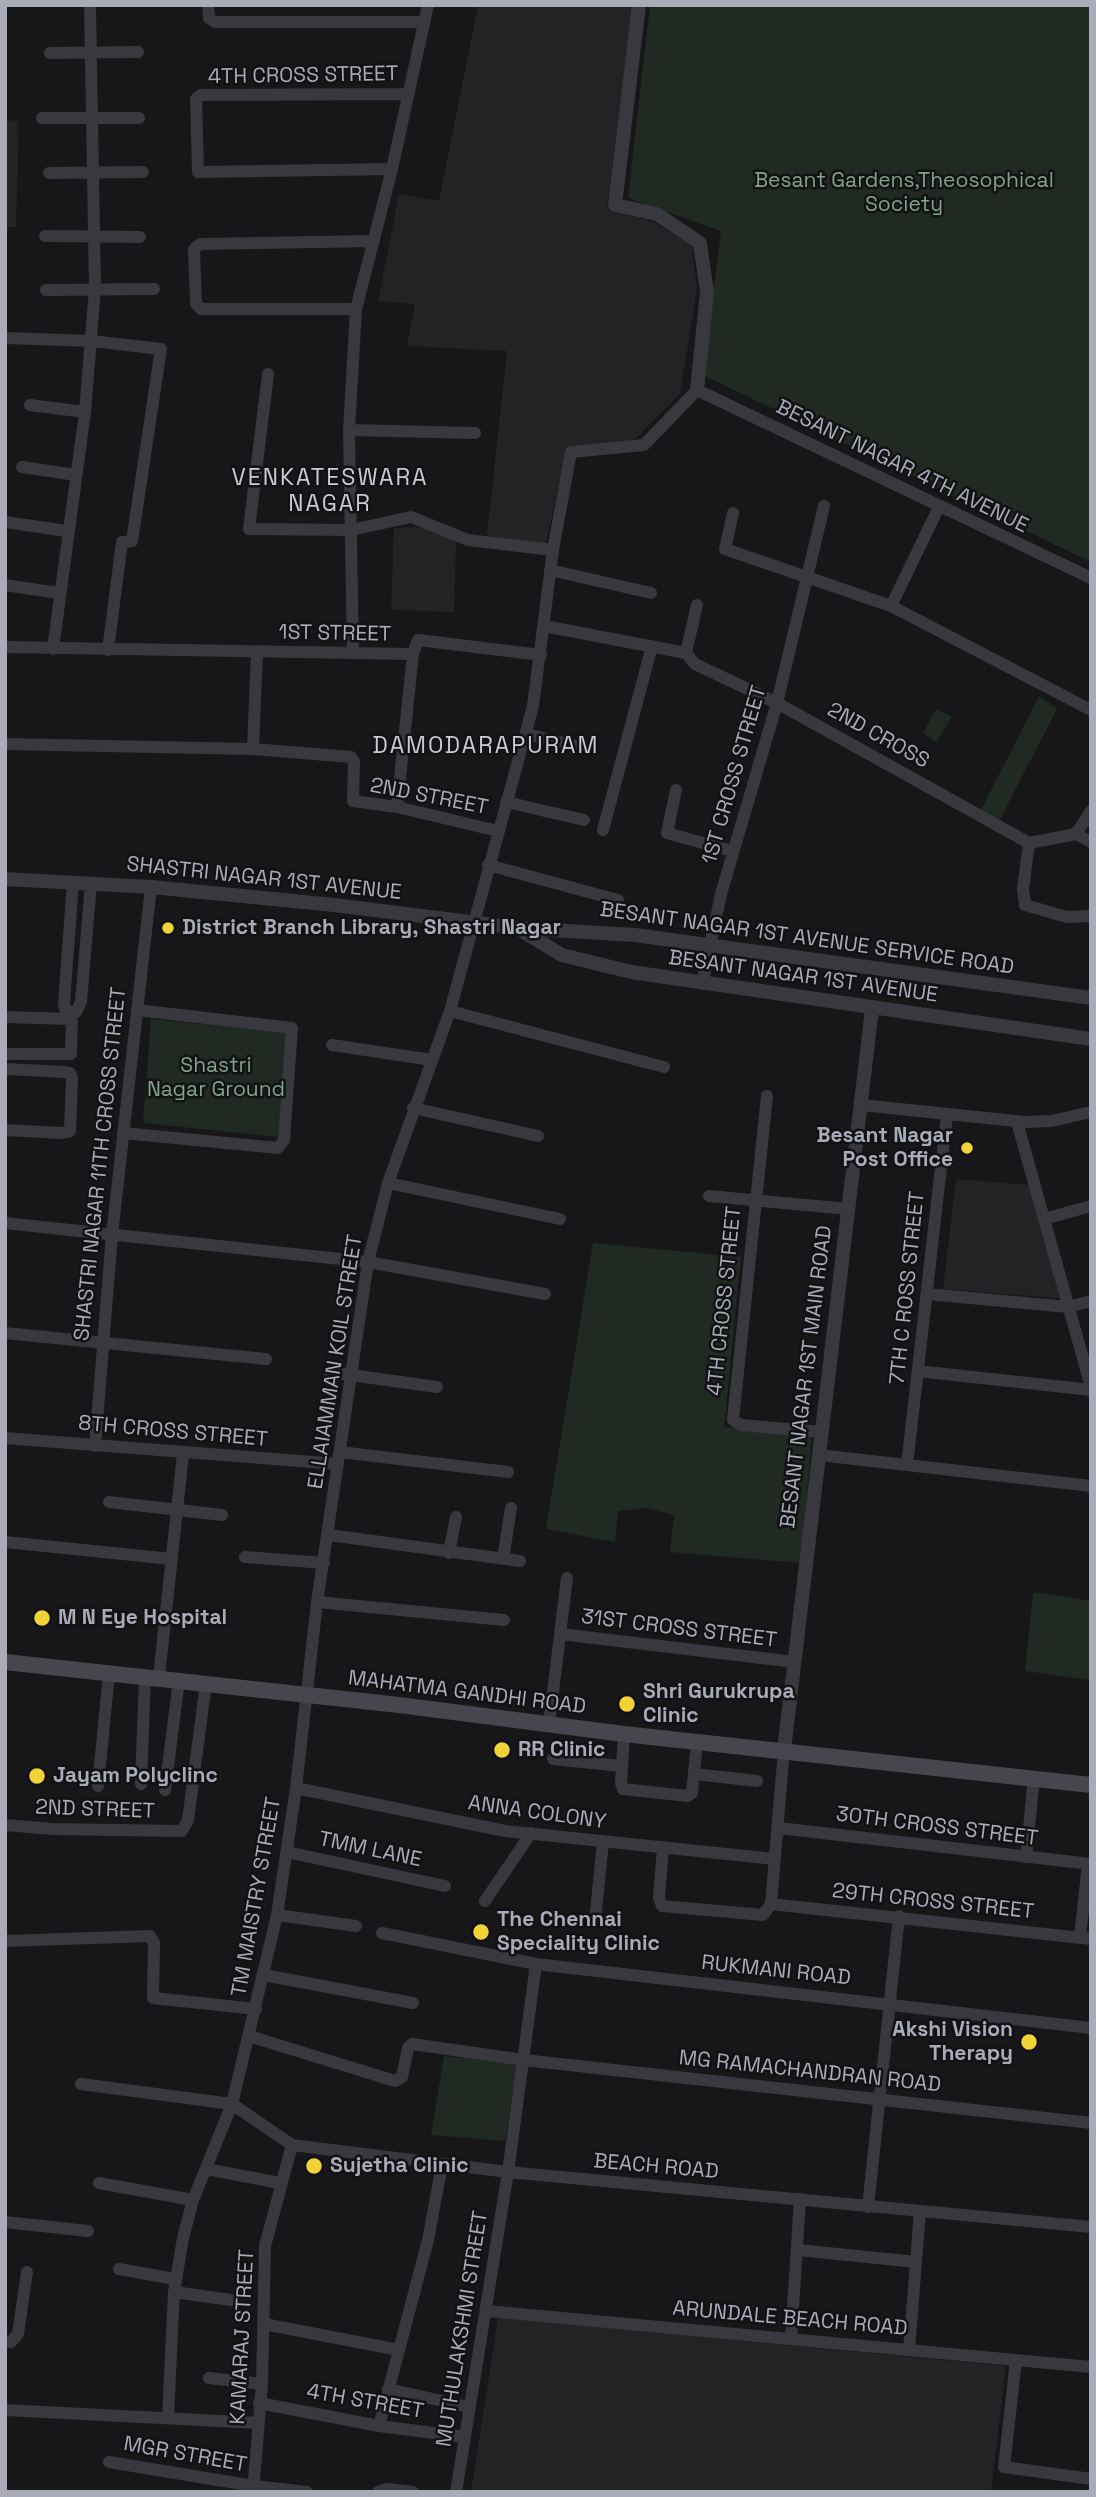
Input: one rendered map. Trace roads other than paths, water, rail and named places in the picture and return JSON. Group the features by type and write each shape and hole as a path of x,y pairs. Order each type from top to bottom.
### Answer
{"main road":[{"name":"MAHATMA GANDHI ROAD","path":"5,1662 307,1694 624,1734 1091,1785"}],"street":[{"path":"53,649 58,593 85,412 95,289 90,5"},
{"path":"208,5 212,20 424,22"},
{"path":"353,652 349,430 356,309 392,169 428,5"},
{"path":"639,5 615,205 657,214 700,243 708,292 697,390"},
{"path":"50,53 138,52"},
{"name":"4TH CROSS STREET","path":"392,169 198,172 198,96 409,94"},
{"path":"43,118 139,118"},
{"path":"48,173 143,172"},
{"path":"45,236 140,237"},
{"path":"356,309 205,311 196,304 195,247 374,241"},
{"path":"46,290 154,289"},
{"path":"5,338 92,341 158,347 162,352 132,541 122,542 108,650"},
{"path":"268,374 249,529 351,530 411,517 468,540 553,550"},
{"name":"BESANT NAGAR 4TH AVENUE","path":"697,390 1091,578"},
{"name":"ELLAIAMMAN KOIL STREET","path":"307,1694 317,1602 368,1262 388,1183 450,1011 526,734 541,655 550,570 571,452 644,445 697,390"},
{"path":"30,405 85,412"},
{"path":"349,430 475,433"},
{"path":"22,467 76,475"},
{"name":"1ST CROSS STREET","path":"702,984 708,944 732,851 777,703 809,578 824,506"},
{"path":"891,606 939,507"},
{"path":"733,513 725,549 891,606 1091,710"},
{"path":"5,522 67,531"},
{"path":"550,570 651,593"},
{"path":"5,585 58,593"},
{"path":"544,626 686,653 697,606"},
{"path":"397,807 413,654 420,639 541,655"},
{"path":"603,830 652,646"},
{"name":"1ST STREET","path":"5,647 413,654"},
{"path":"5,744 253,749 257,652"},
{"name":"2ND CROSS","path":"686,653 698,666 777,703 1030,843"},
{"path":"526,734 581,747"},
{"name":"2ND STREET","path":"253,749 353,757 353,801 397,807 498,831"},
{"path":"676,790 667,833 732,851"},
{"path":"506,802 584,820"},
{"path":"1076,834 1091,811"},
{"path":"1091,842 1076,834 1030,843 1023,889 1025,905 1067,917 1091,916"},
{"path":"488,865 618,900"},
{"name":"SHASTRI NAGAR 1ST AVENUE","path":"5,879 151,887 334,905 518,928"},
{"path":"5,1054 69,1056 71,1016 65,1009 65,1003 74,882"},
{"path":"5,1017 71,1016 76,1012 81,1002 92,883"},
{"name":"SHASTRI NAGAR 11TH CROSS STREET","path":"95,1446 112,1235 151,887"},
{"name":"BESANT NAGAR 1ST AVENUE SERVICE ROAD","path":"518,928 635,934 1091,998"},
{"name":"BESANT NAGAR 1ST AVENUE","path":"518,928 562,956 631,972 1091,1039"},
{"name":"BESANT NAGAR 1ST MAIN ROAD","path":"785,1750 872,1009"},
{"path":"123,1133 281,1147 292,1028 137,1010"},
{"path":"450,1011 664,1067"},
{"path":"332,1045 432,1060"},
{"path":"5,1069 64,1072 70,1073 72,1078 70,1131 62,1133 5,1130"},
{"name":"4TH CROSS STREET","path":"767,1096 733,1420 741,1424 822,1432"},
{"path":"861,1105 1017,1122 1052,1121 1091,1112"},
{"path":"413,1108 538,1136"},
{"name":"7TH C ROSS STREET","path":"907,1465 947,1115"},
{"path":"918,1371 1091,1388 1017,1122"},
{"path":"388,1183 560,1219"},
{"path":"709,1196 848,1209"},
{"path":"1044,1220 1091,1206"},
{"path":"5,1223 368,1262 545,1294"},
{"path":"927,1293 1068,1307 1091,1301"},
{"path":"5,1333 266,1359"},
{"path":"329,1372 437,1387"},
{"name":"8TH CROSS STREET","path":"5,1438 183,1454 339,1458 508,1472"},
{"path":"141,1784 152,1677 172,1559 183,1454"},
{"path":"819,1455 1091,1486"},
{"path":"108,1502 222,1515"},
{"path":"503,1559 511,1508"},
{"path":"449,1553 456,1517"},
{"path":"329,1535 520,1561"},
{"path":"5,1542 172,1559"},
{"path":"245,1557 324,1563"},
{"path":"549,1724 567,1578"},
{"path":"317,1602 504,1620"},
{"name":"31ST CROSS STREET","path":"560,1634 795,1662"},
{"path":"98,1786 108,1673"},
{"path":"164,1790 180,1680"},
{"name":"2ND STREET","path":"5,1825 52,1829 182,1831 188,1820 206,1683"},
{"name":"TM MAISTRY STREET","path":"168,2416 174,2285 193,2200 232,2104 264,1975 288,1852 307,1694"},
{"path":"624,1734 621,1766 623,1789 688,1796 692,1793 697,1742"},
{"path":"663,1847 659,1898 662,1906 758,1916 771,1904 785,1750"},
{"path":"552,1759 621,1766"},
{"path":"694,1774 757,1781"},
{"path":"1026,1857 1034,1778"},
{"name":"ANNA COLONY","path":"296,1788 505,1831 775,1859"},
{"name":"30TH CROSS STREET","path":"779,1828 1089,1864"},
{"path":"485,1901 531,1833"},
{"path":"595,1921 603,1842"},
{"name":"TMM LANE","path":"288,1852 445,1886"},
{"path":"1086,1938 1089,1864"},
{"name":"29TH CROSS STREET","path":"771,1904 1086,1938"},
{"path":"277,1915 356,1926"},
{"path":"868,2207 900,1916"},
{"name":"RUKMANI ROAD","path":"382,1933 536,1964 1091,2028"},
{"path":"5,1941 152,1937 153,1998 256,2009"},
{"name":"MUTHULAKSHMI STREET","path":"456,2492 508,2172 536,1964"},
{"path":"264,1975 413,2003"},
{"name":"MG RAMACHANDRAN ROAD","path":"249,2036 395,2081 402,2077 408,2048 412,2044 524,2060 1091,2123"},
{"path":"81,2084 232,2104"},
{"name":"BEACH ROAD","path":"232,2104 292,2145 508,2172 1091,2227"},
{"name":"KAMARAJ STREET","path":"253,2489 262,2384 265,2246 292,2145"},
{"path":"379,2426 428,2240 442,2165"},
{"path":"206,2169 280,2183"},
{"path":"99,2183 193,2200"},
{"path":"791,2339 800,2199"},
{"path":"909,2350 920,2211"},
{"path":"5,2222 88,2231"},
{"path":"798,2250 916,2262"},
{"path":"119,2269 230,2300"},
{"path":"5,2341 15,2340 18,2334 27,2272"},
{"name":"ARUNDALE BEACH ROAD","path":"486,2311 1091,2367"},
{"path":"264,2325 399,2350"},
{"path":"1016,2360 1004,2467 1091,2479"},
{"path":"209,2378 262,2384"},
{"path":"388,2389 469,2407"},
{"name":"4TH STREET","path":"260,2403 379,2426 465,2437"},
{"path":"5,2410 168,2416 258,2423"},
{"name":"MGR STREET","path":"109,2462 253,2489 307,2492"},
{"path":"378,2492 387,2489 413,2492"}],"place":[{"name":"District Branch Library, Shastri Nagar","path":"168,928"},
{"name":"Besant Nagar Post Office","path":"967,1148"},
{"name":"M N Eye Hospital","path":"42,1618"},
{"name":"Shri Gurukrupa Clinic","path":"627,1704"},
{"name":"RR Clinic","path":"502,1750"},
{"name":"Jayam Polyclinc","path":"37,1776"},
{"name":"The Chennai Speciality Clinic","path":"481,1932"},
{"name":"Akshi Vision Therapy","path":"1029,2042"},
{"name":"Sujetha Clinic","path":"314,2166"}],"district":[{"name":"VENKATESWARA NAGAR","path":"330,492"},
{"name":"DAMODARAPURAM","path":"486,747"}],"park label":[{"name":"Besant Gardens,Theosophical Society","path":"904,193"},
{"name":"Shastri Nagar Ground","path":"216,1078"}]}
